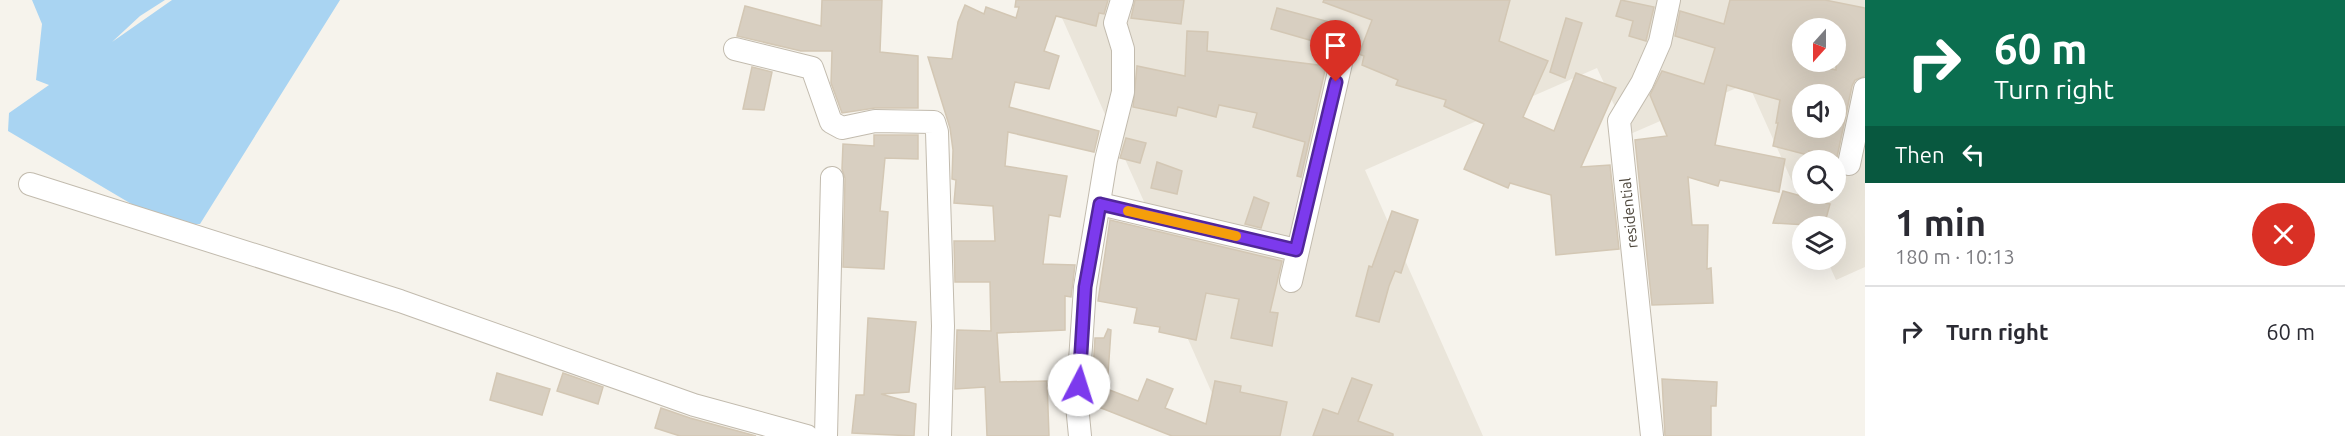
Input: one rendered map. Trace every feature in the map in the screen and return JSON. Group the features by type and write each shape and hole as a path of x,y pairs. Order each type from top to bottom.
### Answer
{"street":[{"path":"1080,436 1077,405 1085,287 1106,160 1123,92 1123,49 1115,23 1122,0"},
{"name":"residential","path":"1652,436 1619,121 1642,83 1660,42 1669,0"},
{"path":"735,49 812,68 831,122 842,128 875,121 934,122 937,132 943,258 940,436"},
{"path":"1291,281 1296,250 1341,63"},
{"path":"1849,164 1865,89"},
{"path":"826,436 832,178"},
{"path":"30,184 400,301 694,405 807,436"},
{"path":"1100,204 1296,250"}],"shaded area":[{"path":"1054,0 1865,0 1865,267 1836,280 1832,270 1846,270 1846,216 1808,216 1802,204 1846,204 1846,150 1792,150 1792,181 1748,83 1628,135 1597,68 1365,170 1483,436 1231,436 1144,240 1158,233"}],"water":[{"path":"32,0 165,0 140,16 112,42 172,0 340,0 200,224 167,225 8,131 9,113 49,85 36,80 42,24"}],"building":[{"path":"822,0 882,0 880,52 918,56 918,108 875,108 842,113 831,83 832,51 801,51 737,36 745,6 821,26"},
{"path":"1016,0 1108,0 1104,14 1099,13 1096,26 1056,16 1044,51 1059,56 1049,89 1015,82 1009,107 1099,131 1094,152 1008,132 1005,166 1067,176 1060,217 1049,215 1043,264 1075,265 1071,297 1065,296 1065,330 997,333 1000,382 1047,381 1049,436 987,436 985,387 955,389 957,330 991,331 990,282 955,282 954,241 995,241 993,206 954,203 956,180 952,179 953,150 950,128 928,57 952,59 958,22 965,5 984,14 986,7 1016,18 1019,7 1015,7"},
{"path":"1135,0 1184,0 1181,24 1131,18"},
{"path":"1324,0 1510,0 1499,41 1548,61 1523,117 1554,131 1576,73 1616,88 1581,167 1610,165 1619,249 1556,255 1551,195 1510,183 1508,188 1464,169 1484,124 1444,106 1446,100 1396,85 1398,80 1362,65 1364,56 1359,54 1372,20 1323,2"},
{"path":"1621,0 1654,7 1646,41 1629,36 1633,21 1616,16"},
{"path":"1730,0 1825,0 1865,8 1865,76 1855,80 1852,86 1846,114 1846,84 1792,84 1792,138 1841,138 1838,150 1792,151 1773,146 1780,100 1727,85 1715,145 1785,159 1779,192 1720,180 1718,186 1688,177 1692,225 1708,225 1707,269 1711,268 1713,303 1652,305 1635,140 1667,136 1650,95 1662,71 1704,84 1715,48 1675,36 1680,11 1724,24"},
{"path":"1277,8 1333,23 1327,45 1271,29"},
{"path":"1566,18 1582,23 1565,78 1550,72"},
{"path":"1187,31 1208,32 1207,51 1326,66 1301,177 1297,176 1305,142 1253,127 1257,113 1219,105 1216,117 1178,107 1176,116 1133,107 1137,66 1185,76"},
{"path":"752,67 772,72 764,110 743,109"},
{"path":"874,135 918,135 918,159 885,158 880,211 888,212 884,269 843,267 845,178 842,169 843,144 874,146"},
{"path":"1126,138 1146,143 1140,163 1120,158"},
{"path":"1157,162 1182,171 1177,194 1151,188"},
{"path":"1783,191 1792,193 1792,204 1830,204 1827,216 1792,216 1792,224 1773,223"},
{"path":"1254,197 1269,203 1261,228 1245,224"},
{"path":"1392,211 1418,220 1401,273 1395,271 1389,286 1379,322 1356,316 1369,266 1372,267"},
{"path":"1110,220 1282,261 1270,312 1278,313 1272,346 1231,338 1239,299 1206,293 1196,340 1159,332 1160,327 1134,323 1137,308 1098,301"},
{"path":"868,318 916,322 909,392 881,394 916,404 914,436 852,433 856,395 864,395"},
{"path":"1108,329 1111,330 1107,389 1138,401 1147,379 1173,389 1165,408 1206,424 1215,381 1241,386 1240,392 1287,402 1280,436 1172,436 1091,404 1095,338 1104,338"},
{"path":"497,373 550,389 542,415 490,400"},
{"path":"563,373 603,387 598,404 557,391"},
{"path":"1352,378 1372,385 1358,421 1393,434 1393,436 1313,436 1323,409 1338,414"},
{"path":"1662,379 1717,382 1716,406 1711,406 1711,436 1665,436"},
{"path":"661,408 756,436 680,436 655,428"}],"slow traffic":[{"path":"1128,211 1236,236"}],"route":[{"path":"1079,385 1085,287 1100,204 1296,250 1336,82"}]}
